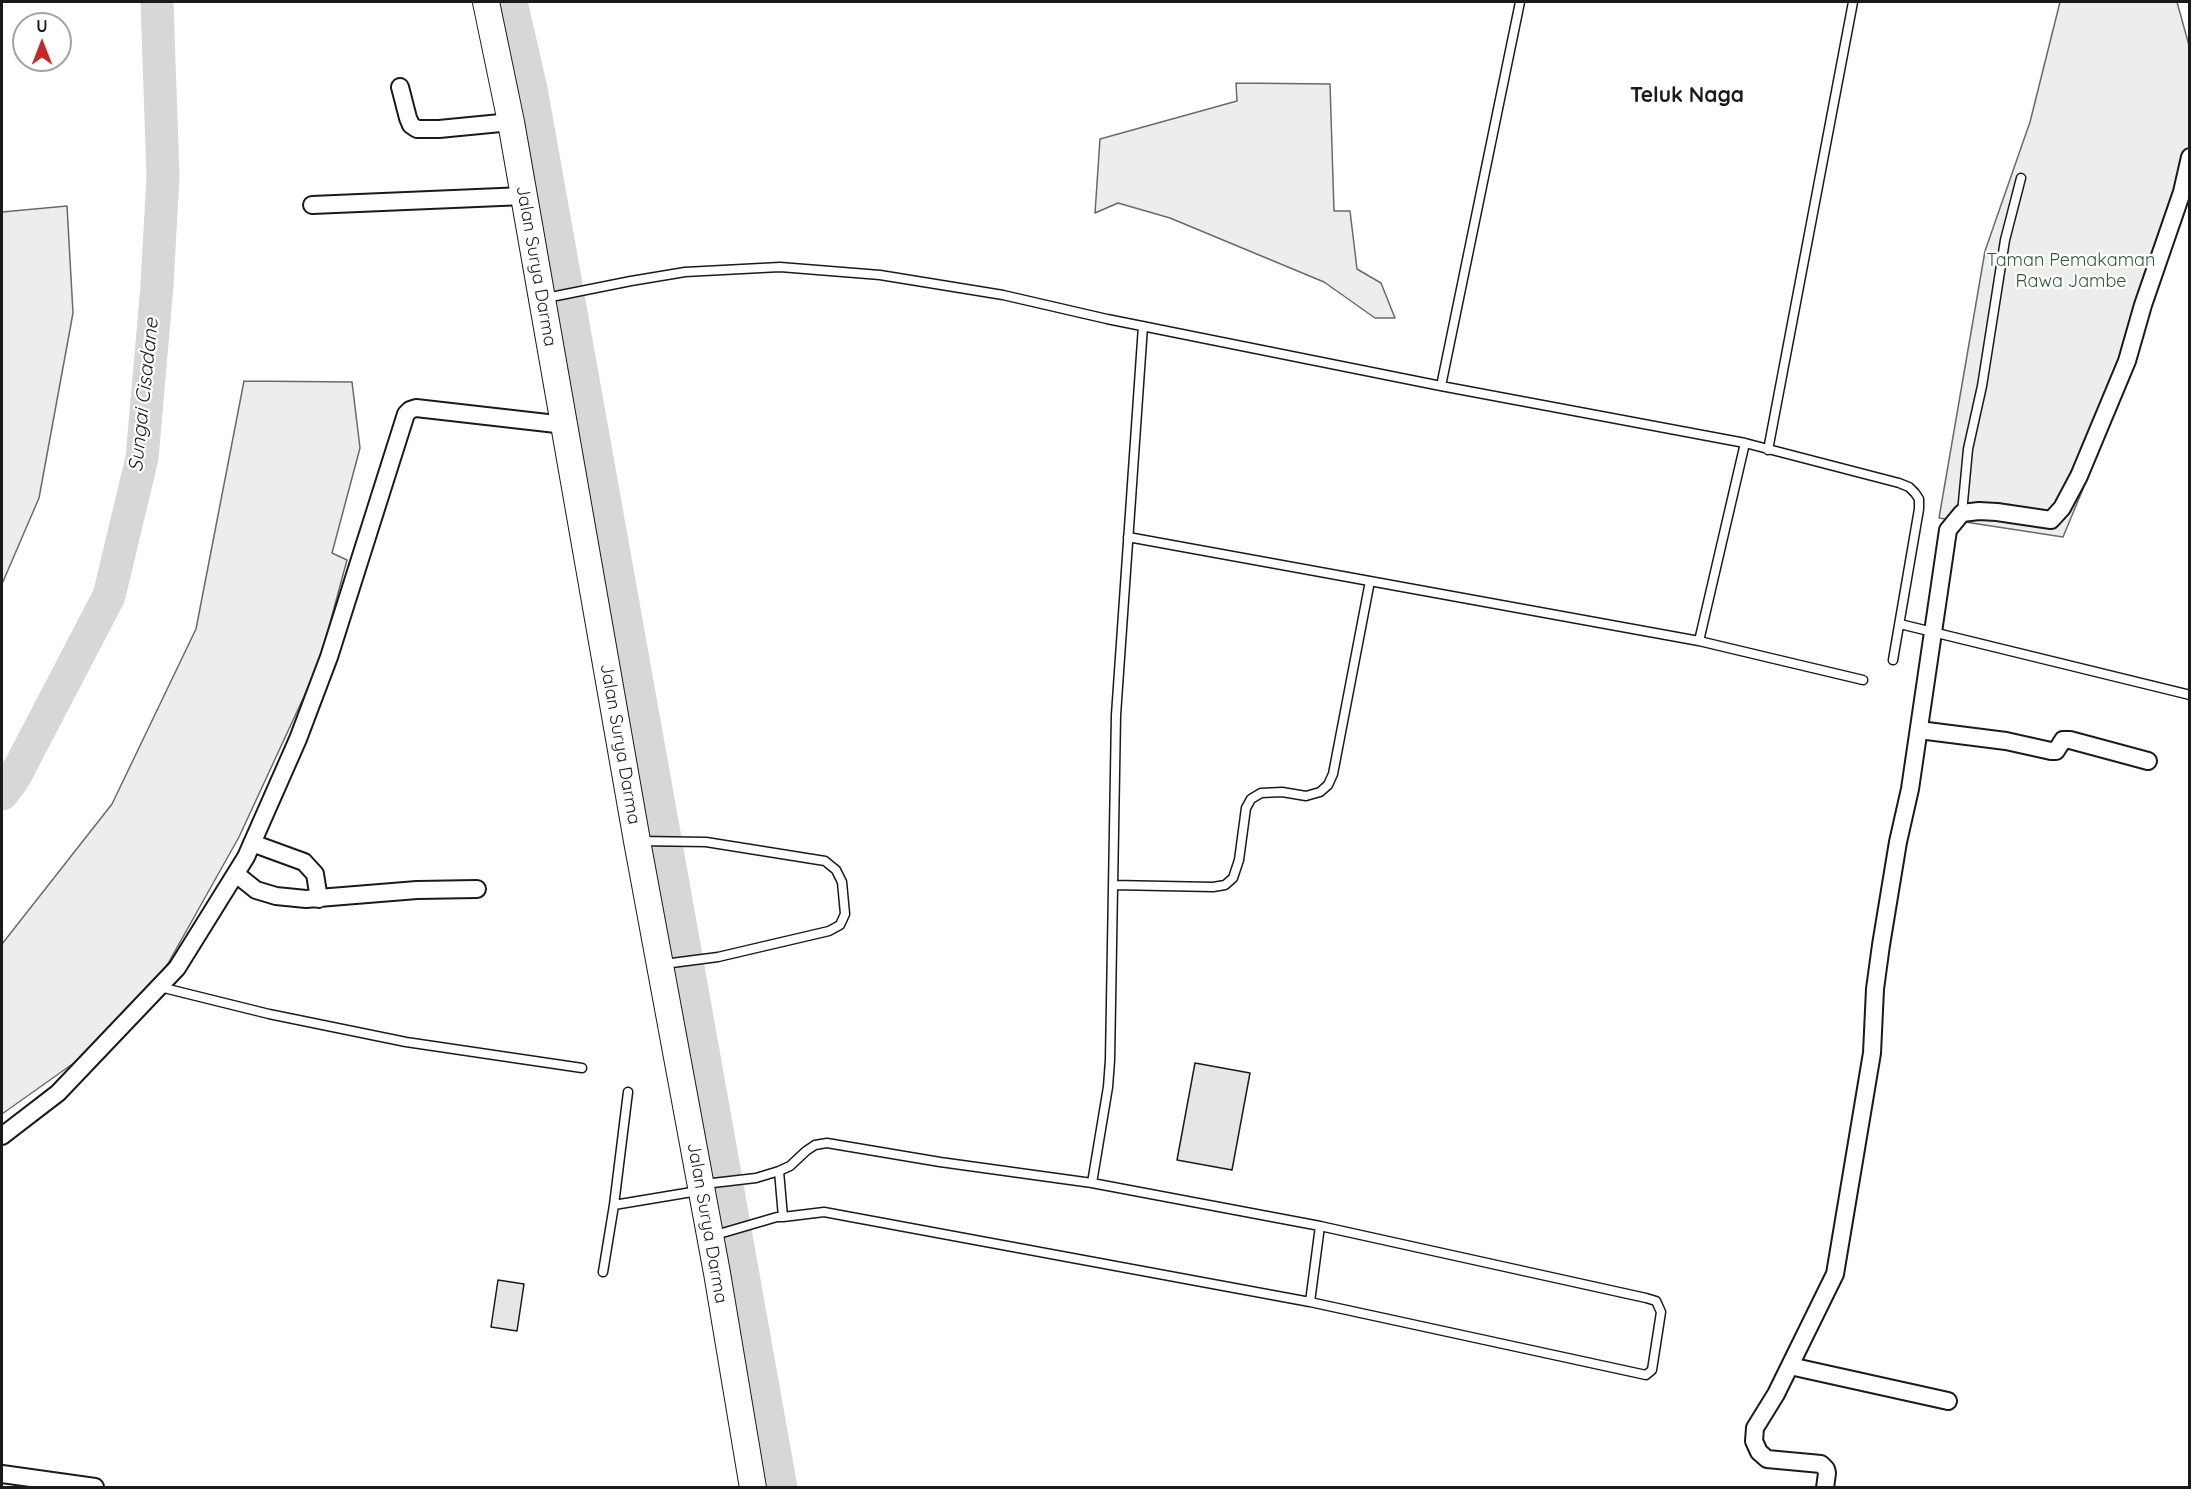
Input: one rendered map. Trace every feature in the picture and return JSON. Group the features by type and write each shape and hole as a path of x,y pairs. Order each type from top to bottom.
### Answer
{"main road":[{"name":"Jalan Surya Darma","path":"486,2 524,196 547,298 565,425 706,1186 717,1234 753,1488"}],"street":[{"path":"400,87 408,118 417,129 511,122"},
{"path":"1826,1488 1827,1473 1824,1466 1767,1459 1759,1452 1754,1440 1755,1428 1776,1394 1835,1274 1872,1053 1875,988 1881,945 1919,730 1948,530 1962,513 1997,512 2051,520 2062,508 2079,476 2127,361 2143,305 2182,192 2190,157"},
{"path":"312,205 524,196"},
{"path":"2,1136 58,1094 177,968 236,874 298,739 329,657 406,414 416,408 565,425"},
{"path":"1919,730 2006,741 2051,751 2056,751 2063,740 2070,740 2148,761"},
{"path":"252,843 304,862 315,874 319,898"},
{"path":"236,874 256,890 276,896 319,898 417,890 477,889"},
{"path":"1790,1366 1948,1401"},
{"path":"2,1474 95,1487"}],"lane":[{"path":"1441,387 1520,2"},
{"path":"1768,450 1853,2"},
{"path":"1962,513 1968,449 1982,386 2005,240 2021,178"},
{"path":"547,298 685,272 791,268 880,275 1003,295 1441,387 1745,443 1899,483 1909,487 1915,493 1919,509 1893,660"},
{"path":"1092,1183 1108,1087 1116,715 1143,326"},
{"path":"1699,641 1745,443"},
{"path":"1128,537 1699,641 1863,680"},
{"path":"1113,885 1213,887 1225,885 1233,878 1236,869 1246,808 1251,799 1261,793 1282,792 1306,796 1320,792 1328,785 1333,774 1370,581"},
{"path":"1900,624 2190,695"},
{"path":"642,842 706,842 825,861 836,870 842,882 844,914 840,925 829,931 718,957 666,964"},
{"path":"160,987 269,1014 406,1042 582,1068"},
{"path":"603,1272 628,1092"},
{"path":"614,1205 756,1178 790,1166 815,1145 827,1143 940,1162 1092,1183 1320,1226 1646,1298 1656,1301 1661,1311 1652,1370 1646,1375 1310,1302 824,1212 780,1217 717,1234"},
{"path":"779,1171 780,1217"},
{"path":"1310,1302 1320,1226"}],"shaded area":[{"name":"Taman Pemakaman Rawa Jambe","path":"2060,2 2177,2 2190,49 2190,172 2184,201 2130,376 2063,537 1939,518 1985,251 2030,122"},
{"path":"1236,83 1330,84 1334,211 1350,211 1357,269 1381,283 1395,318 1375,318 1324,282 1170,218 1118,203 1095,213 1100,139 1237,101"},
{"path":"67,206 73,313 39,498 2,584 2,212"},
{"path":"244,381 352,382 360,448 332,553 347,560 319,664 239,837 161,976 95,1048 2,1114 2,944 112,804 196,629"}],"building":[{"path":"1195,1063 1250,1073 1232,1170 1177,1160"},
{"path":"498,1280 524,1284 517,1331 491,1327"}],"waterway":[{"name":"Sungai Cisadane","path":"2,794 14,778 109,596 142,458 157,286 163,176 157,2"},
{"path":"511,2 531,89 781,1488"}],"district":[{"name":"Teluk Naga","path":"1687,96"}]}
